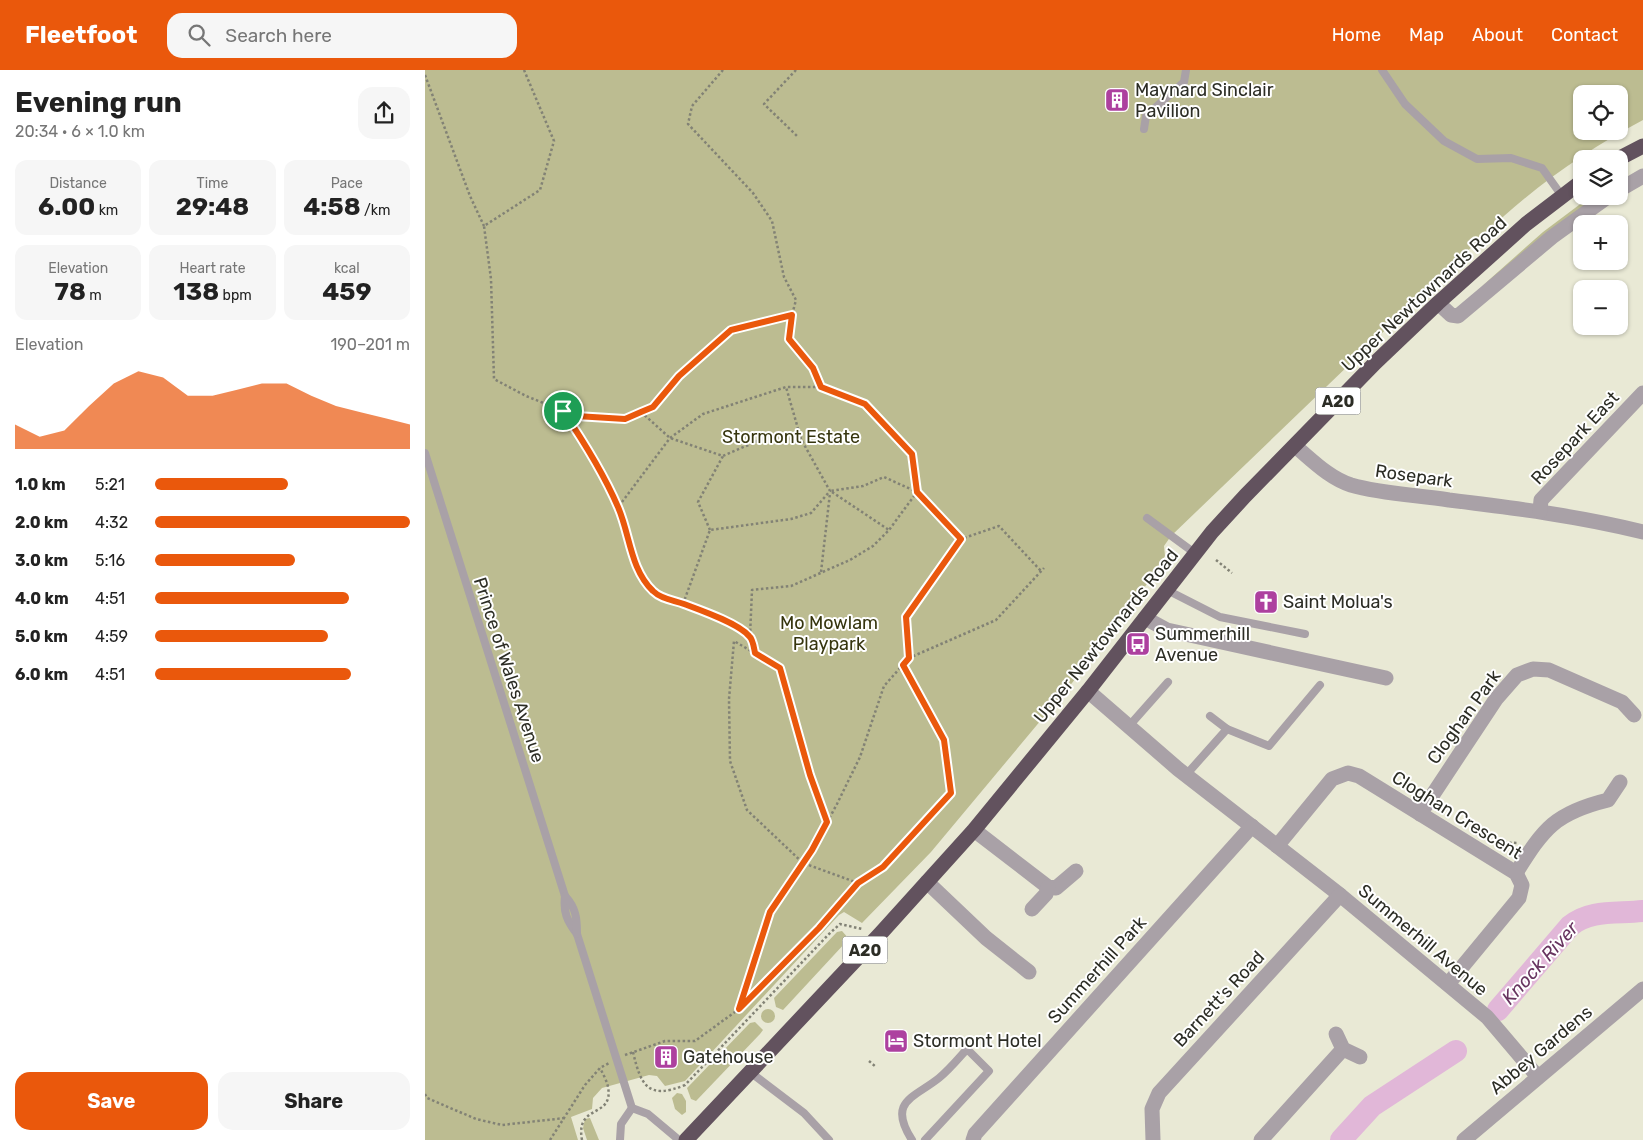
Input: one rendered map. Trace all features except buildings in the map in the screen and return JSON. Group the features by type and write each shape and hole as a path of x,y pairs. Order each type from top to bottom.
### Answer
{"highway":[{"path":"1628,154 1643,146"},
{"name":"Upper Newtownards Road","path":"686,1140 974,830 1088,691 1226,516 1376,362 1438,303 1526,224 1573,188"}],"street":[{"path":"1628,185 1643,176"},
{"path":"1438,303 1451,315 1458,316 1552,237 1596,205"},
{"name":"Rosepark East","path":"1540,512 1541,500 1643,393"},
{"name":"Rosepark","path":"1295,446 1328,473 1350,484 1383,491 1604,522 1643,532"},
{"path":"1145,618 1167,630 1386,678"},
{"name":"Cloghan Park","path":"1420,814 1496,699 1517,675 1533,669 1549,670 1622,702 1634,715"},
{"name":"Summerhill Avenue","path":"1088,691 1186,775 1340,895 1487,1017 1538,1077"},
{"name":"Cloghan Crescent","path":"1277,846 1332,780 1348,773 1359,776 1516,873 1522,885 1519,898 1448,984"},
{"path":"1516,873 1540,835 1565,814 1583,806 1609,800 1620,782"},
{"name":"Summerhill Park","path":"973,1140 975,1134 1251,826"},
{"path":"974,830 1048,887 1057,888 1077,871"},
{"path":"927,882 987,938 1029,972"},
{"path":"1032,909 1046,894 1048,887"},
{"name":"Barnett's Road","path":"1153,1140 1152,1109 1159,1093 1340,895"},
{"name":"Abbey Gardens","path":"1464,1140 1643,989"},
{"path":"1336,1034 1343,1049 1360,1057"},
{"path":"1261,1140 1343,1049"}],"lane":[{"path":"1144,129 1146,116 1185,82 1186,70"},
{"path":"1381,70 1405,104 1444,141 1477,159 1511,158 1542,168 1562,196"},
{"name":"Prince of Wales Avenue","path":"425,453 565,896 573,905 575,911 577,934 633,1108"},
{"path":"1147,518 1196,554"},
{"path":"1167,590 1220,616 1305,634"},
{"path":"1129,726 1168,682"},
{"path":"1211,716 1227,729 1269,746 1320,685"},
{"path":"1186,775 1227,729"},
{"path":"912,1140 901,1120 908,1100 918,1090 941,1076 967,1049 989,1070 925,1140"},
{"path":"750,1072 804,1113 829,1140"},
{"path":"620,1140 621,1124 633,1108 648,1114 679,1140"}],"path":[{"path":"484,226 540,190 554,141 524,70"},
{"path":"723,70 692,106 688,124 753,193 772,221 784,277 796,300 789,339 813,368 821,387"},
{"path":"796,70 764,104 799,137"},
{"path":"425,75 470,196 484,226 491,279 494,379 526,396 576,416 625,419 653,407 679,376 731,330 792,315"},
{"path":"619,507 670,438 703,414 786,387 821,387 865,404 912,454 917,492 889,530 873,546 791,586 752,590 750,636 755,653"},
{"path":"786,387 801,439 830,491 889,530"},
{"path":"563,411 596,460 619,507 632,554 643,578 653,591 663,598 683,604 735,626 750,636"},
{"path":"641,412 670,438 723,456"},
{"path":"683,604 710,530 698,502 723,456 762,439 801,439"},
{"path":"710,530 791,519 811,513 830,491 863,486 884,477 917,492 961,539"},
{"path":"821,572 830,491"},
{"path":"739,1009 770,912 803,863 827,822 860,757 884,686 909,658 996,620 1042,570 999,526 961,539 906,617 909,658"},
{"path":"1216,560 1231,573"},
{"path":"827,822 810,775 780,668 734,641 729,699 730,761 747,810 803,863 858,883"},
{"path":"550,1140 566,1118 585,1085 600,1068 617,1058 665,1042 695,1041 739,1009 819,928 858,883 883,867 951,793 944,740 903,665"},
{"path":"1474,847 1484,842 1533,845"},
{"path":"633,1052 639,1077 649,1088 660,1092 685,1085 840,924 862,929"},
{"path":"869,1060 875,1067"},
{"path":"583,1140 580,1129 581,1122 586,1115 597,1112 607,1100 608,1087 600,1068"},
{"path":"425,1094 427,1098 476,1118 502,1125 566,1118"}],"green space":[{"name":"Stormont Estate","path":"425,70 1643,70 1643,120 1628,129 1628,85 1573,85 1573,140 1608,140 1592,150 1573,150 1573,163 1504,216 1171,536 1164,546 1165,556 1147,584 1072,683 931,852 862,923 844,912 839,915 685,1081 665,1086 657,1076 649,1075 602,1088 593,1098 592,1109 571,1117 578,1140 425,1140"},
{"path":"1579,205 1586,205 1481,287 1543,232"},
{"path":"842,931 849,939 783,1010 776,1007 774,998 837,932"},
{"path":"768,1009 773,1011 775,1016 773,1021 768,1023 763,1021 761,1016 763,1011"},
{"path":"755,1022 763,1030 760,1034 696,1101 691,1099 687,1088 750,1023"},
{"path":"677,1093 682,1094 686,1101 686,1112 682,1115 675,1109 672,1098"},
{"path":"590,1118 599,1140 587,1140 583,1128 585,1119"}],"waterway":[{"name":"Knock River","path":"1498,1010 1570,926 1586,917 1595,915 1643,911"},
{"name":"Knock River","path":"1341,1140 1372,1106 1456,1051"}],"place":[{"name":"Maynard Sinclair Pavilion","path":"1117,100"},
{"name":"Saint Molua's","path":"1266,602"},
{"name":"Summerhill Avenue","path":"1138,644"},
{"name":"Stormont Hotel","path":"896,1041"},
{"name":"Gatehouse","path":"666,1057"}],"route":[{"path":"792,315 789,339 813,368 821,387 865,404 912,454 917,492 961,539 906,617 909,658 903,665 944,740 951,793 883,867 858,883 819,928 739,1009 770,912 812,850 827,822 810,775 780,668 755,653 750,636 735,626 683,604 663,598 653,591 643,578 632,554 619,507 596,460 563,411 576,416 625,419 653,407 679,376 731,330 792,315"}],"park label":[{"name":"Mo Mowlam Playpark","path":"829,633"}]}
